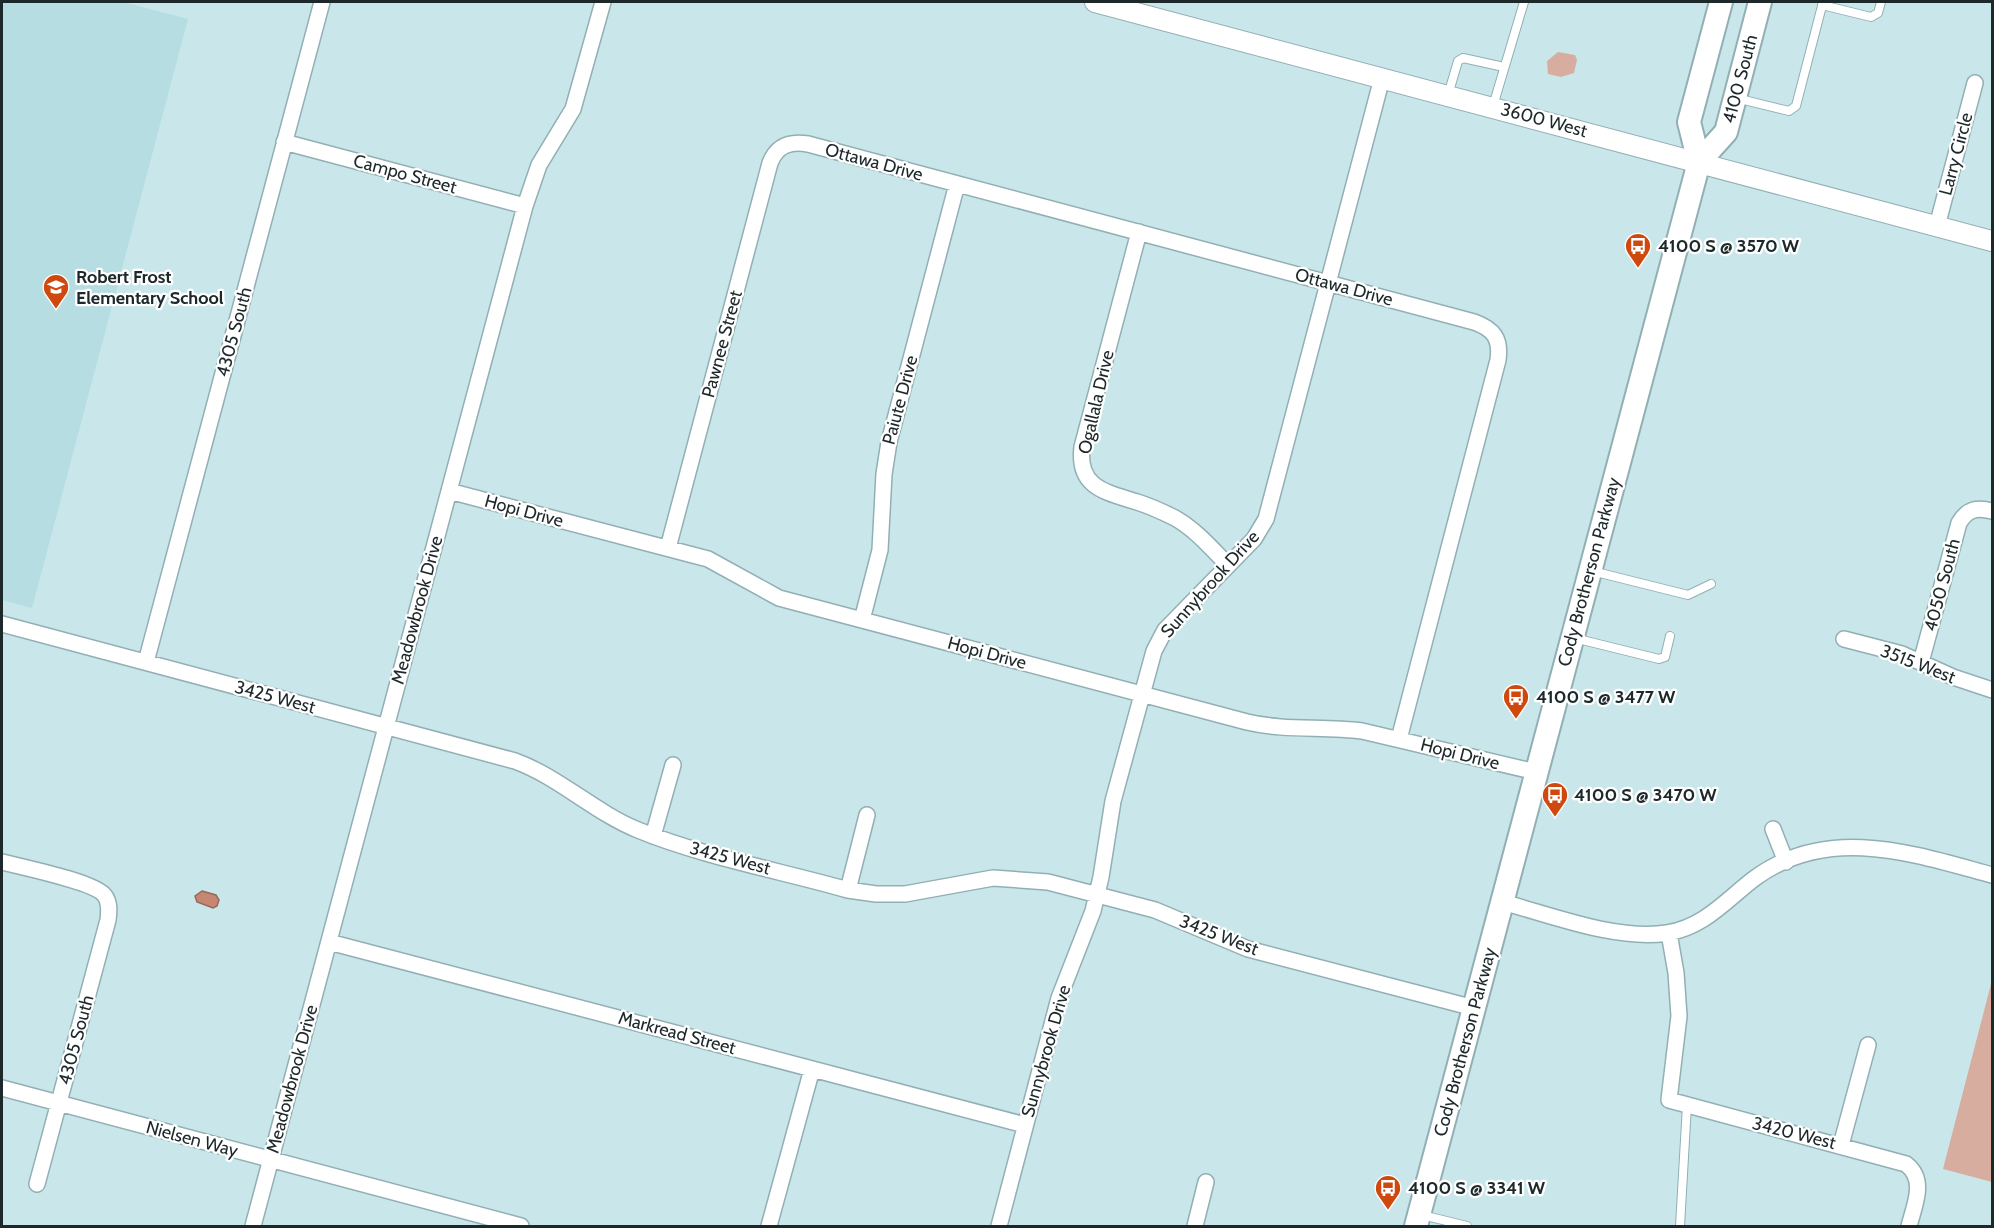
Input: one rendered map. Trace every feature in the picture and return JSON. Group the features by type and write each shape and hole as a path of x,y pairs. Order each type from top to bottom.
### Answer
{"main road":[{"path":"1699,162 1689,122 1721,2"},
{"name":"4100 South","path":"1699,162 1726,132 1760,2"},
{"name":"Cody Brotherson Parkway","path":"1418,1220 1699,162"}],"street":[{"name":"4305 South","path":"146,662 322,2"},
{"name":"Meadowbrook Drive","path":"253,1227 525,206 539,165 573,109 603,2"},
{"name":"3600 West","path":"1101,2 1992,241"},
{"name":"Sunnybrook Drive","path":"999,1227 1059,998 1097,894 1113,801 1141,694 1161,636 1254,539 1266,519 1382,78"},
{"name":"Larry Circle","path":"1937,226 1975,83"},
{"name":"Campo Street","path":"284,142 525,206"},
{"name":"Ottawa Drive","path":"784,145 808,144 1491,329 1499,343 1498,360 1399,739"},
{"name":"Pawnee Street","path":"669,548 770,163 778,149 784,145"},
{"name":"Paiute Drive","path":"862,620 880,550 887,450 957,184"},
{"name":"Ogallala Drive","path":"1139,232 1082,447 1082,466 1095,487 1113,496 1152,507 1178,520 1201,538 1228,565"},
{"name":"Hopi Drive","path":"449,491 669,548 717,563 770,594 1141,694 1261,725 1347,729 1536,772"},
{"name":"4050 South","path":"1921,662 1963,516 1977,509 1992,511"},
{"name":"3425 West","path":"2,624 525,765 606,815 653,836 848,890 876,894 905,894 977,879 1012,877 1048,882 1161,912 1248,949 1474,1008"},
{"name":"3515 West","path":"1844,639 1921,662 1953,677 1992,690"},
{"path":"653,836 673,765"},
{"path":"848,890 867,814"},
{"path":"1773,829 1786,861"},
{"path":"1502,902 1619,932 1650,935 1669,933 1707,917 1758,876 1786,861 1829,848 1873,847 1911,853 1992,875"},
{"name":"4305 South","path":"2,862 84,884 106,897 108,920 37,1184"},
{"name":"3420 West","path":"1669,933 1676,973 1679,1016 1669,1100 1900,1162 1916,1173 1918,1189 1909,1227"},
{"name":"Markread Street","path":"328,942 1025,1125"},
{"path":"1841,1145 1868,1045"},
{"path":"769,1227 812,1069"},
{"name":"Nielsen Way","path":"2,1088 521,1227"},
{"path":"1195,1227 1206,1182"}],"lane":[{"path":"1492,107 1524,2"},
{"path":"1735,97 1790,111 1796,106 1823,3 1871,17 1878,13 1881,2"},
{"path":"1448,95 1458,61 1463,58 1504,67"},
{"path":"1590,571 1688,595 1711,584"},
{"path":"1572,637 1659,659 1665,657 1670,636"},
{"path":"1680,1227 1687,1106"},
{"path":"1418,1220 1467,1227"}],"shaded area":[{"name":"Robert Frost Elementary School","path":"2,2 123,2 188,19 32,608 2,600"},
{"path":"1558,52 1575,55 1577,60 1574,73 1561,77 1548,74 1547,61"},
{"path":"202,891 216,895 219,900 217,906 213,908 197,902 195,896"},
{"path":"1992,980 1992,1182 1943,1169"}],"place":[{"name":"4100 S @ 3570 W","path":"1638,269"},
{"name":"Robert Frost Elementary School","path":"56,310"},
{"name":"4100 S @ 3477 W","path":"1516,720"},
{"name":"4100 S @ 3470 W","path":"1555,818"},
{"name":"4100 S @ 3341 W","path":"1388,1211"}]}
